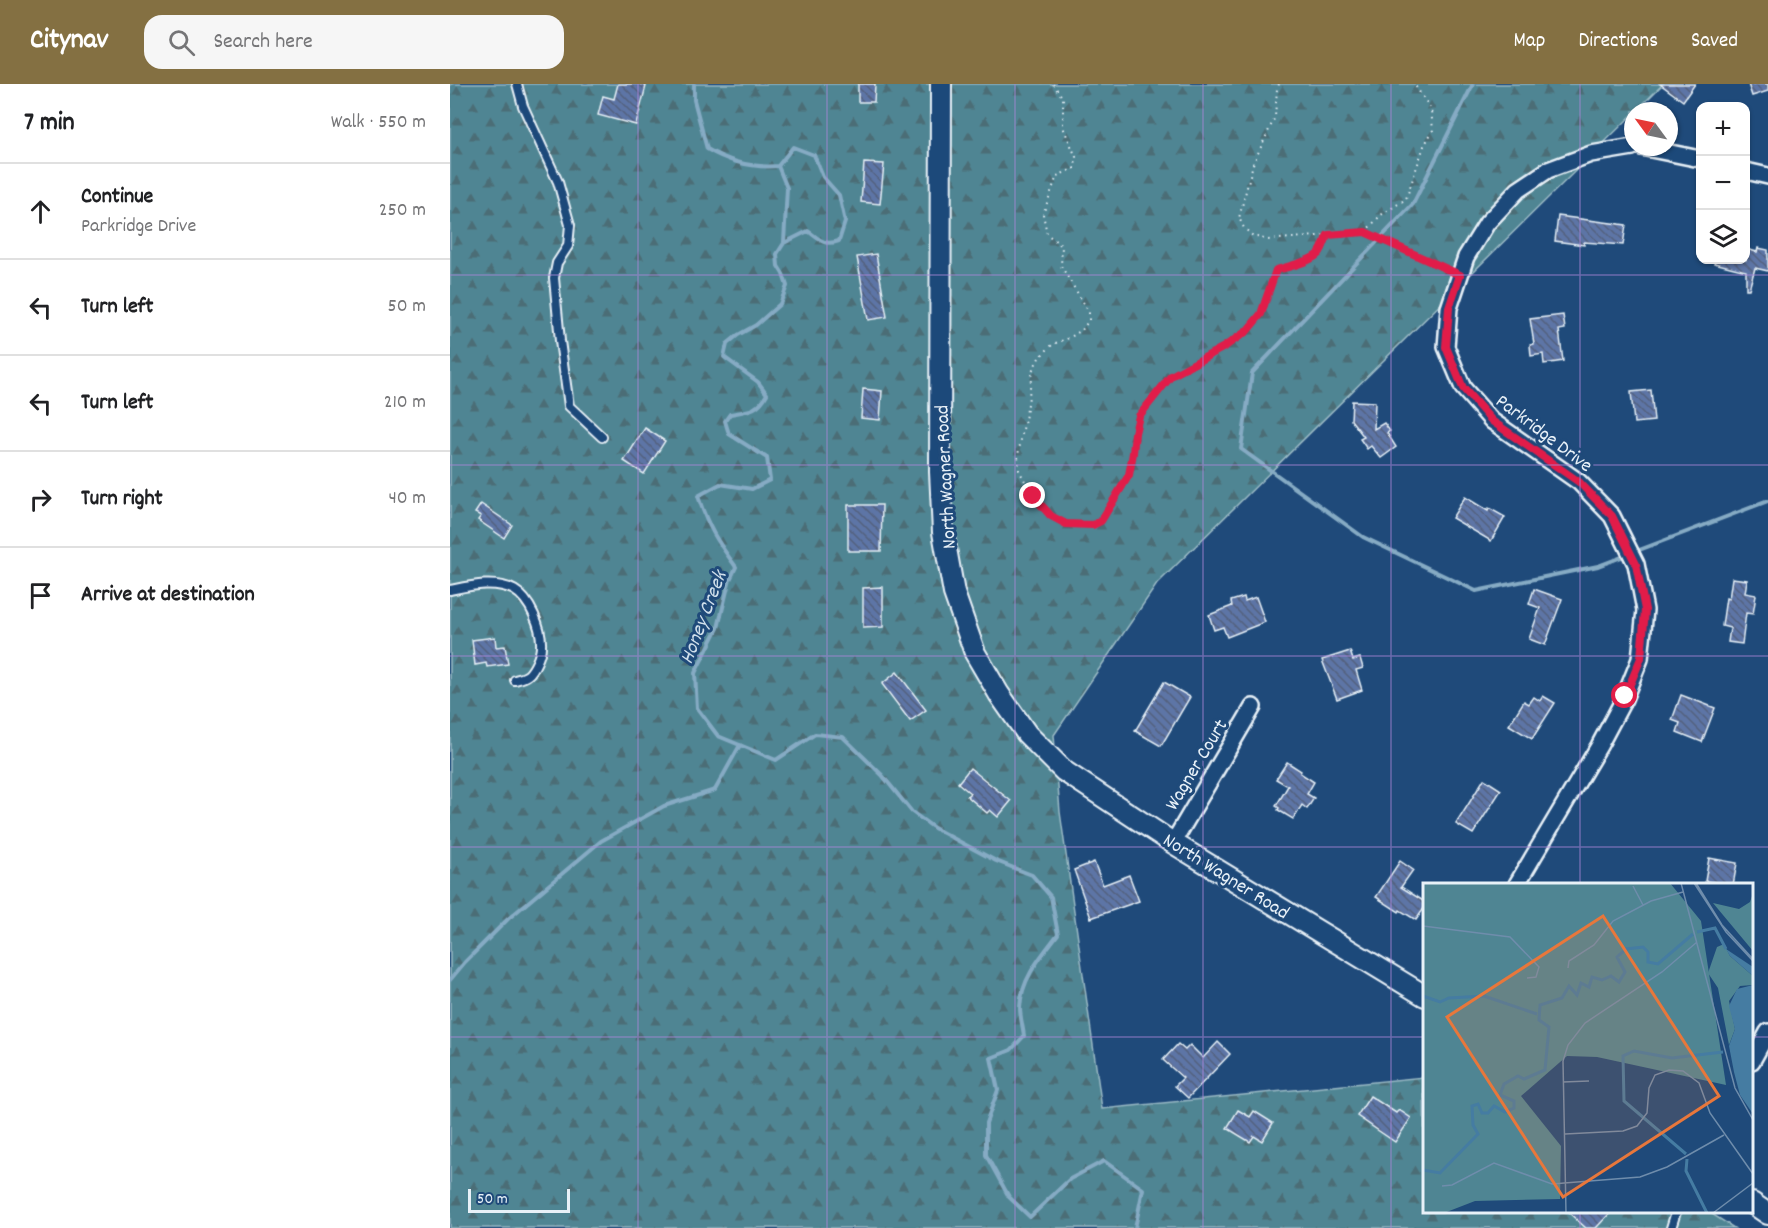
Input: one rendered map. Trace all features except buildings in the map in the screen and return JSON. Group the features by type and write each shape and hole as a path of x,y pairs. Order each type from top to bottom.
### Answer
{"street":[{"name":"North Wagner Road","path":"941,84 940,472 943,532 954,593 975,653 1027,734 1064,771 1173,843 1423,995"},
{"name":"Parkridge Drive","path":"1518,883 1594,755 1624,699 1641,658 1645,610 1636,564 1612,516 1579,482 1492,421 1463,388 1446,347 1449,308 1466,257 1487,223 1518,190 1548,171 1592,154 1624,149"},
{"path":"1678,154 1696,158"},
{"path":"1750,172 1768,176"},
{"name":"Wagner Court","path":"1173,843 1253,707"},
{"path":"1753,1059 1768,1032"},
{"path":"1753,1204 1768,1214"}],"lane":[{"path":"517,84 523,106 558,182 570,225 568,246 557,263 554,278 569,406 602,437"},
{"path":"450,590 483,584 498,585 514,590 523,599 533,613 539,631 541,648 534,666 526,677 515,680"},
{"path":"1671,1228 1676,1213"}],"path":[{"path":"1053,84 1064,98 1063,127 1076,158 1074,168 1057,176 1043,214 1047,234 1062,246 1061,267 1089,312 1089,320 1082,330 1070,338 1053,344 1039,358 1032,370 1029,404 1018,454 1019,470 1033,496 1051,516 1066,524 1093,525 1101,521 1129,475 1139,416 1155,395 1171,376 1224,347 1247,331 1261,314 1276,270 1317,256 1322,251 1328,235"},
{"path":"1279,84 1275,117 1253,164 1239,218 1244,228 1253,236 1268,240 1365,232 1460,275"},
{"path":"1365,232 1381,215 1406,199 1424,146 1433,130 1431,109 1414,84"}],"green space":[{"path":"450,84 1663,84 1645,102 1624,102 1624,123 1157,584 1054,735 1060,812 1102,1109 1423,1077 1423,1213 1711,1213 1734,1228 450,1228"}],"waterway":[{"name":"Honey Creek","path":"694,84 694,100 707,149 733,161 760,166 778,166 793,147 814,155 823,177 839,195 845,222 839,241 826,242 808,231 784,243 777,254 778,266 787,286 780,304 756,325 727,344 724,357 758,382 767,394 756,407 730,414 725,421 729,434 767,458 770,480 752,489 720,484 698,496 705,517 736,567 729,582 718,628 695,673 697,708 718,736 776,760 815,734 843,737 882,775 912,812 934,828 996,861 1032,875 1051,897 1058,934 1033,968 1024,987 1020,1008 1024,1036 1011,1050 991,1058 998,1090 986,1123 986,1155 1009,1197 1030,1217 1070,1179 1104,1161 1143,1189 1135,1228"},
{"path":"1473,84 1413,204 1252,373 1241,449 1363,537 1476,591 1598,566 1627,555"},
{"path":"778,166 787,188 784,242"},
{"path":"1634,552 1768,501"},
{"path":"450,980 508,919 601,841 664,806 715,790 740,745"}],"route":[{"path":"1033,496 1051,516 1066,524 1093,525 1101,521 1129,475 1139,416 1171,376 1224,347 1247,331 1261,314 1272,276 1276,270 1317,256 1322,251 1328,235 1365,232 1460,275 1449,308 1446,347 1463,388 1492,421 1579,482 1612,516 1636,564 1645,610 1641,658 1625,696"}]}
